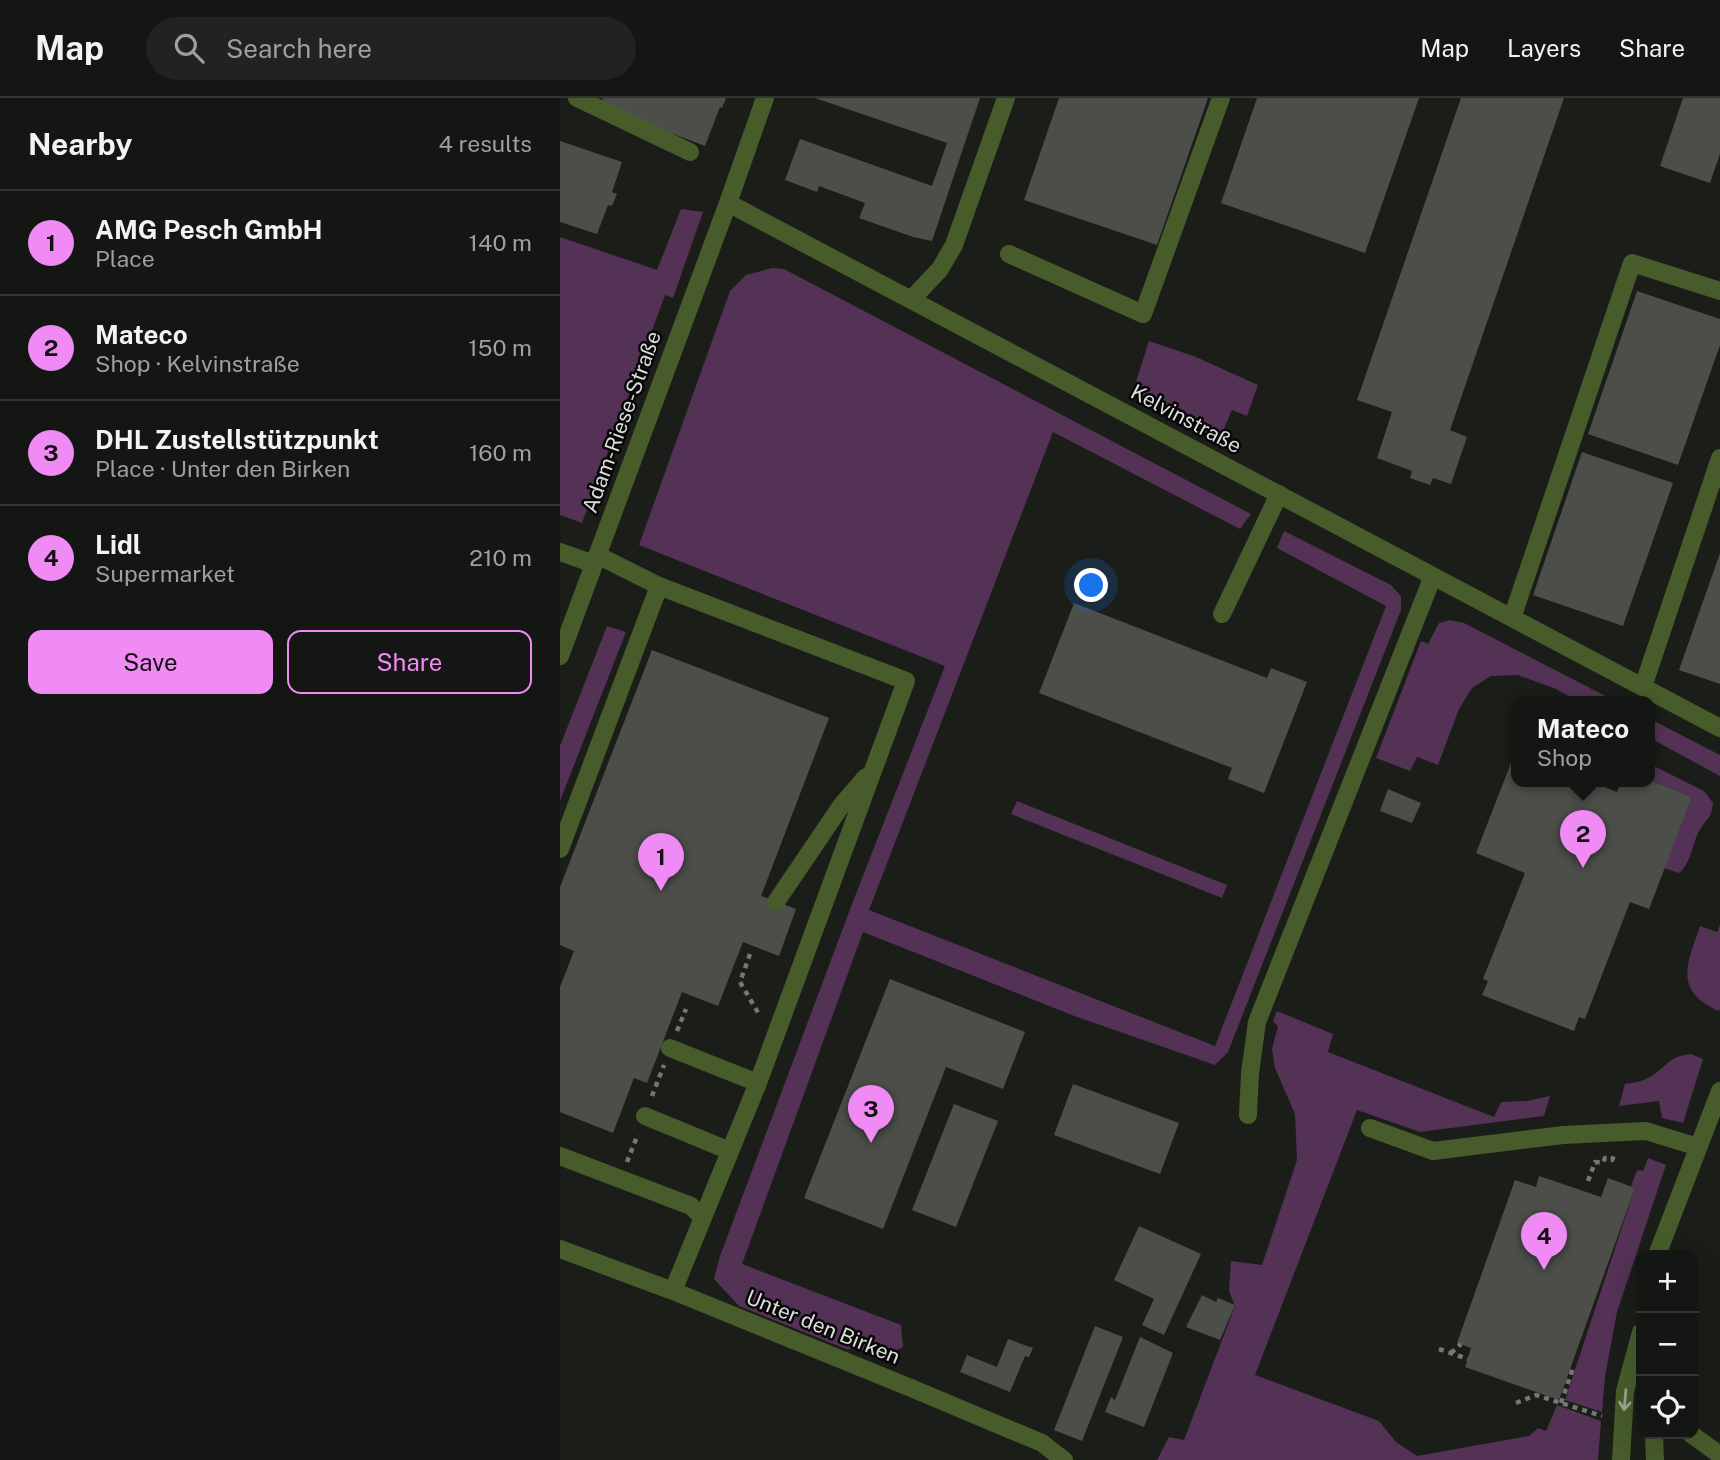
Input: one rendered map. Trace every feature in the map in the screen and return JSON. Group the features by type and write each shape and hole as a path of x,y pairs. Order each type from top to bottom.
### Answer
{"street":[{"path":"577,98 690,152"},
{"path":"728,203 765,98"},
{"path":"911,300 940,269 954,245 1006,98"},
{"path":"1009,254 1143,314 1221,98"},
{"name":"Kelvinstraße","path":"728,203 1720,728"},
{"name":"Adam-Riese-Straße","path":"560,656 728,203"},
{"path":"1512,618 1632,263 1720,291"},
{"path":"1643,687 1720,458"},
{"path":"1222,614 1279,494"},
{"path":"560,552 596,560 906,681 758,1083 673,1291"},
{"path":"1248,1115 1257,1022 1433,576"},
{"path":"560,849 659,586"},
{"path":"776,902 841,806 875,767"},
{"path":"670,1048 758,1083"},
{"path":"1659,1250 1720,1091"},
{"path":"645,1116 730,1151"},
{"path":"1370,1128 1433,1152 1563,1135 1646,1131 1698,1147"},
{"path":"560,1156 691,1206 703,1218"},
{"name":"Unter den Birken","path":"560,1249 673,1291 1042,1443 1064,1460"},
{"path":"1622,1460 1625,1391 1636,1357"},
{"path":"1654,1439 1656,1460"},
{"path":"1698,1439 1720,1455"}],"path":[{"path":"750,954 740,982 760,1015 755,1027"},
{"path":"1588,1181 1595,1162 1603,1163 1605,1158 1612,1160"},
{"path":"1450,1353 1461,1344"},
{"path":"1439,1349 1468,1359"},
{"path":"1560,1403 1573,1368 1571,1367"},
{"path":"1516,1402 1535,1395 1606,1417"}],"shaded area":[{"path":"681,209 703,212 673,298 665,295 582,523 560,515 560,237 657,270"},
{"path":"772,268 784,269 1251,514 1240,529 1053,432 869,910 1215,1046 1386,606 1277,548 1284,531 1391,585 1401,596 1401,610 1228,1052 1215,1065 1077,1017 863,932 742,1264 901,1325 903,1347 894,1352 846,1349 739,1306 714,1279 720,1256 852,904 945,666 639,545 730,291 746,275"},
{"path":"1149,341 1196,357 1258,385 1247,416 1232,410 1219,440 1132,394"},
{"path":"1450,620 1464,623 1605,696 1568,696 1518,675 1491,676 1472,688 1459,709 1438,765 1417,757 1410,771 1376,758 1421,641 1428,644 1439,623"},
{"path":"607,626 626,632 560,801 560,746"},
{"path":"1655,722 1720,755 1720,776 1655,741"},
{"path":"1655,766 1704,791 1713,803 1687,864 1679,873 1664,868 1692,797 1655,782"},
{"path":"1017,801 1227,885 1222,898 1011,814"},
{"path":"1720,925 1719,1011 1695,995 1687,975 1700,926 1717,932"},
{"path":"1277,1011 1333,1034 1328,1052 1494,1117 1501,1102 1527,1101 1550,1096 1544,1116 1420,1132 1357,1110 1255,1375 1379,1421 1396,1442 1417,1456 1529,1436 1538,1428 1546,1431 1557,1405 1601,1421 1598,1460 1157,1460 1169,1437 1184,1440 1235,1306 1229,1291 1231,1261 1262,1265 1297,1160 1295,1114 1275,1068 1272,1049 1278,1026 1273,1021"},
{"path":"1691,1054 1703,1059 1683,1123 1662,1118 1659,1101 1619,1106 1625,1084 1645,1079 1677,1057"},
{"path":"1648,1158 1666,1165 1617,1312 1605,1376 1602,1412 1565,1400 1635,1188 1631,1186 1637,1170 1643,1171"}],"building":[{"path":"603,98 726,98 705,146 600,106"},
{"path":"815,98 980,98 932,241 859,218 865,203 819,186 817,192 785,180 800,139 932,186 947,143"},
{"path":"1059,98 1208,98 1157,245 1024,200"},
{"path":"1257,98 1419,98 1365,253 1221,203"},
{"path":"1461,98 1564,98 1450,430 1467,437 1451,484 1433,478 1430,485 1410,478 1412,471 1377,458 1392,412 1357,400"},
{"path":"1683,98 1720,98 1720,154 1710,183 1660,166"},
{"path":"560,141 622,162 612,192 617,194 612,206 608,205 597,234 560,222"},
{"path":"1637,291 1720,319 1720,345 1678,465 1588,434"},
{"path":"1582,452 1673,483 1623,626 1533,595"},
{"path":"1720,553 1720,684 1679,670"},
{"path":"1074,603 1267,678 1271,668 1307,682 1264,793 1228,779 1232,768 1039,693"},
{"path":"652,650 829,718 761,896 796,909 779,956 743,942 718,1006 682,992 647,1083 634,1078 613,1133 560,1112 560,987 574,951 560,945 560,887"},
{"path":"1511,763 1511,787 1604,787 1617,792 1619,787 1655,787 1655,782 1692,797 1649,909 1630,902 1585,1019 1579,1017 1574,1031 1482,995 1488,981 1483,979 1525,873 1476,853"},
{"path":"1388,789 1421,803 1412,823 1380,811"},
{"path":"890,979 1025,1032 1003,1089 946,1067 883,1229 804,1198"},
{"path":"1073,1084 1179,1123 1160,1174 1054,1135"},
{"path":"954,1104 998,1121 956,1227 912,1210"},
{"path":"1539,1176 1601,1197 1608,1178 1635,1188 1559,1400 1465,1367 1471,1348 1457,1343 1515,1180 1536,1187"},
{"path":"1139,1226 1201,1254 1164,1335 1142,1325 1154,1299 1114,1280"},
{"path":"1202,1295 1216,1302 1218,1298 1235,1305 1220,1340 1186,1327"},
{"path":"1095,1326 1123,1337 1082,1441 1054,1430"},
{"path":"1140,1337 1173,1353 1144,1427 1105,1412 1111,1397 1115,1400"},
{"path":"1008,1339 1033,1348 1029,1357 1025,1356 1010,1392 960,1372 967,1355 997,1367"}],"place":[{"name":"Mateco","path":"1583,868"},
{"name":"AMG Pesch GmbH","path":"661,891"},
{"name":"DHL Zustellstützpunkt","path":"871,1143"},
{"name":"Lidl","path":"1544,1270"}]}
